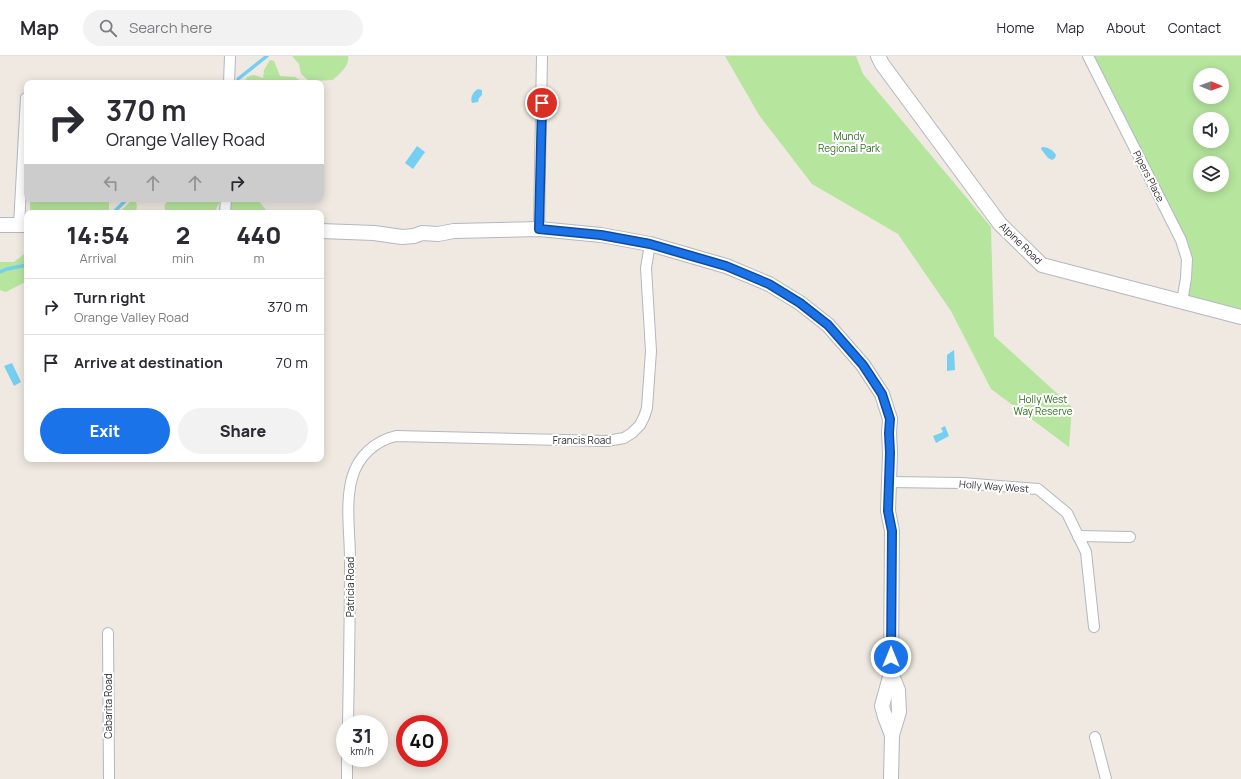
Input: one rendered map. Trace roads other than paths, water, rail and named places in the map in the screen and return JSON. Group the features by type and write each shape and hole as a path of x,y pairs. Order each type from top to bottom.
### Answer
{"street":[{"path":"229,80 230,56"},
{"path":"539,229 542,56"},
{"name":"Alpine Road","path":"878,56 882,64 1000,224 1042,265 1241,317"},
{"name":"Pipers Place","path":"1088,56 1181,240 1187,259 1186,278 1182,302"},
{"path":"0,225 23,225 24,183"},
{"path":"324,231 374,233 406,230 422,226 434,226 454,231 539,229 601,235 650,244 726,266 769,284 800,303 828,325 863,365 882,394 890,419 893,482 888,511 892,531 891,673 898,690 899,712 892,734 891,779"},
{"name":"Francis Road","path":"365,454 379,442 396,436 607,441 624,438 632,433 640,425 644,417 648,397 651,351 646,268 650,244"},
{"name":"Patricia Road","path":"348,715 350,492 352,477 356,467 365,454"},
{"name":"Holly Way West","path":"893,482 962,483 1038,490 1067,513 1086,552 1094,626"},
{"path":"1078,536 1130,536"},
{"name":"Cabarita Road","path":"108,633 109,779"},
{"path":"1095,737 1106,779"},
{"path":"347,779 348,767"}],"water":[{"path":"478,89 482,90 482,95 478,102 472,103 472,95"},
{"path":"417,146 425,152 413,169 405,163"},
{"path":"1042,147 1052,150 1056,155 1055,158 1052,160 1048,158 1041,149"},
{"path":"954,350 955,370 947,371 947,355"},
{"path":"12,363 21,382 14,386 4,366"},
{"path":"945,426 949,436 936,443 933,436 943,432 941,428"}],"waterway":[{"path":"238,79 267,56"},
{"path":"116,210 124,202"},
{"path":"0,272 24,266"}],"park label":[{"name":"Mundy Regional Park","path":"849,142"},
{"name":"Holly West Way Reserve","path":"1043,404"}]}
